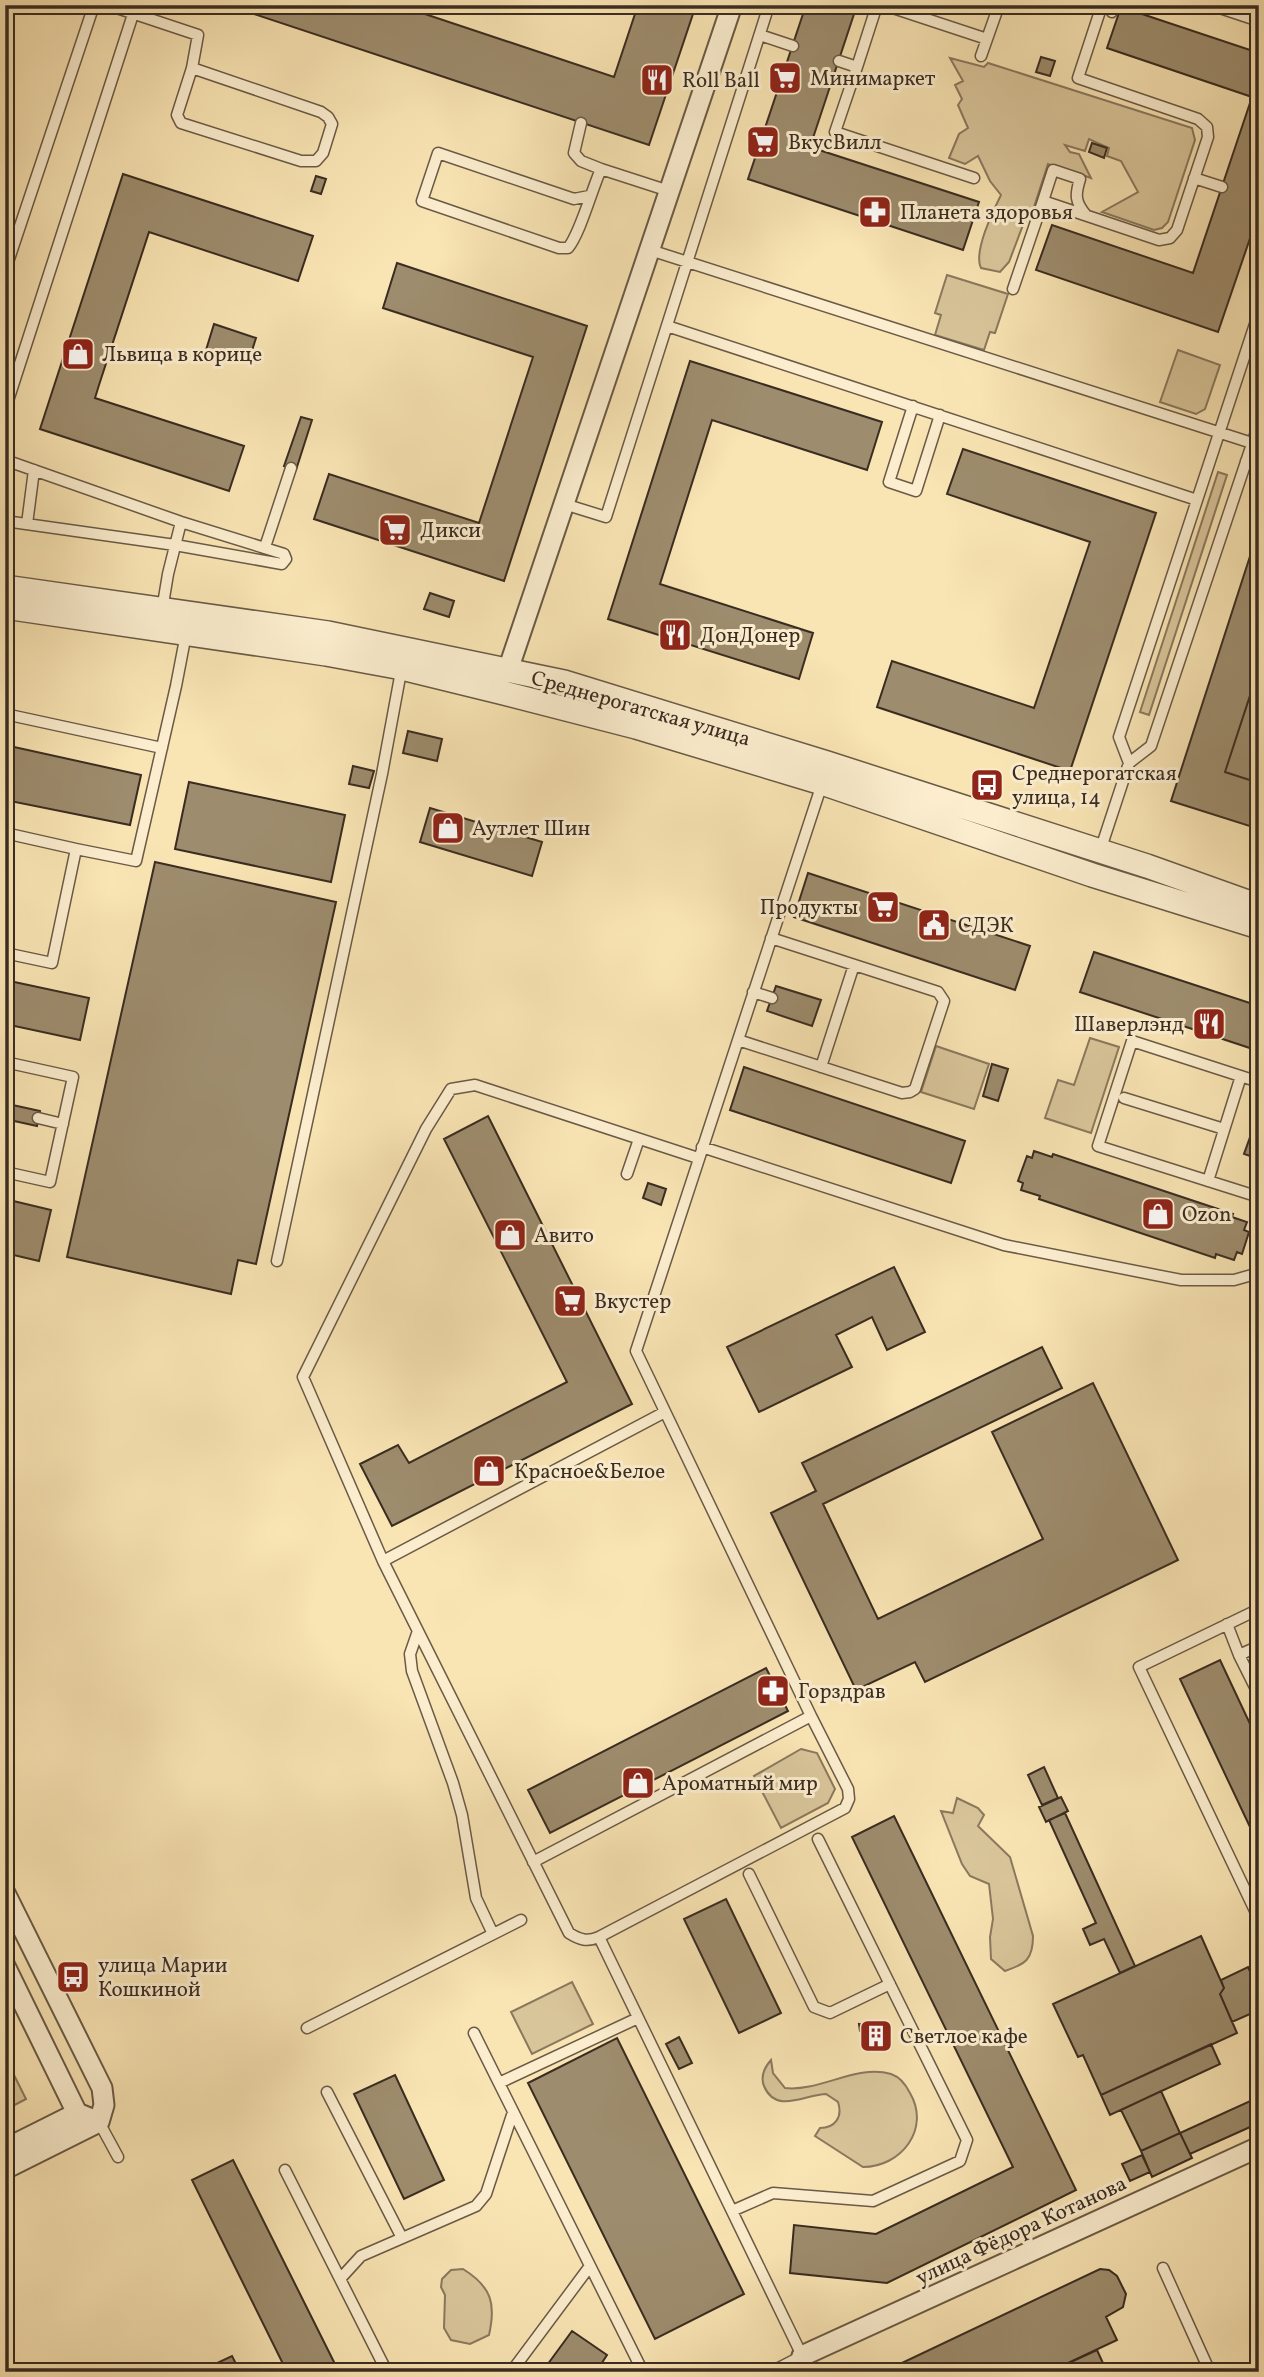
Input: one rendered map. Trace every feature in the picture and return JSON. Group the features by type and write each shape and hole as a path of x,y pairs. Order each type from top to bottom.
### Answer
{"street":[{"path":"508,670 732,5"},
{"name":"Среднерогатская улица","path":"5,587 187,623 328,633 636,727 825,773 1100,852 1259,906"},
{"name":"Среднерогатская улица","path":"5,607 161,619"},
{"name":"Среднерогатская улица","path":"404,658 508,670 581,687 825,773 1092,875 1259,927"},
{"path":"5,1893 102,2088 104,2105 99,2122 5,2169"},
{"path":"5,1966 77,2113 99,2122"},
{"path":"5,2149 77,2113"},
{"name":"улица Фёдора Котанова","path":"806,2364 1259,2147"}],"lane":[{"path":"5,271 94,5"},
{"path":"108,5 135,10 198,36 192,68 177,114 181,123 301,161 316,161 323,153 332,124 321,111 192,68"},
{"path":"564,504 606,517 769,5"},
{"path":"877,5 835,132 974,178"},
{"path":"884,5 987,39"},
{"path":"981,56 999,5"},
{"path":"1043,201 1159,240 1170,238 1177,230 1208,137 1207,127 1198,119 1078,78 1102,5"},
{"path":"1211,5 1259,21"},
{"path":"5,410 135,10"},
{"path":"760,35 793,46"},
{"path":"839,61 857,67"},
{"path":"582,123 574,153 581,161 669,191"},
{"path":"589,196 574,200 438,153 422,201 559,248 568,248 575,241 589,196 601,169"},
{"path":"1013,289 1053,170 1080,179 1075,195 1077,205 1086,215"},
{"path":"1194,177 1222,187"},
{"path":"650,250 1252,443"},
{"path":"1129,763 1119,737 1259,312"},
{"path":"667,326 1198,500"},
{"path":"912,406 888,482 916,491 940,415"},
{"path":"1100,852 1129,763 1151,746 1258,428"},
{"path":"5,460 181,522 265,547 284,554 286,559 282,564 175,545 5,521"},
{"path":"1246,461 1259,466"},
{"path":"265,547 291,468"},
{"path":"27,524 34,470"},
{"path":"161,619 181,522"},
{"path":"5,833 136,861 187,623"},
{"path":"277,1261 382,774 404,658"},
{"path":"5,714 162,748"},
{"path":"698,1158 475,1085 451,1089 426,1129 303,1377 383,1561 569,1933 580,1940 599,1937 845,1808 849,1799 848,1789 636,1351 825,773"},
{"path":"5,953 52,963 76,849"},
{"path":"737,1040 902,1093 910,1092 915,1088 944,1002 938,992 771,938"},
{"path":"821,1067 853,965"},
{"path":"753,992 772,998"},
{"path":"1259,1082 1132,1041 1098,1146 1259,1197"},
{"path":"5,1062 73,1077 50,1182 5,1171"},
{"path":"1208,1181 1241,1076"},
{"path":"1124,1097 1224,1129"},
{"path":"38,1118 63,1124"},
{"path":"627,1174 639,1139"},
{"path":"702,1147 1003,1245 1181,1280 1234,1280 1259,1273"},
{"path":"383,1561 665,1412"},
{"path":"1259,1609 1139,1667 1256,1905 1259,1919"},
{"path":"1227,1624 1259,1695"},
{"path":"418,1631 410,1654 412,1671 463,1815 476,1898 493,1934"},
{"path":"1239,1654 1259,1646"},
{"path":"533,1862 811,1716"},
{"path":"733,2211 773,2193 873,2201 960,2161 967,2140 818,1839"},
{"path":"749,1874 814,2007 830,2013 890,1984"},
{"path":"307,2028 521,1920"},
{"path":"599,1937 806,2364 771,2372"},
{"path":"499,2083 602,2040 638,2018"},
{"path":"474,2034 643,2372"},
{"path":"327,2092 402,2238"},
{"path":"340,2279 361,2256 476,2206 486,2194 513,2112"},
{"path":"99,2122 118,2157"},
{"path":"285,2170 387,2372"},
{"path":"511,2372 590,2266"},
{"path":"1163,2268 1210,2372"}],"shaded area":[{"path":"950,58 984,67 988,63 1192,128 1195,140 1168,222 1162,228 1154,230 1102,212 1138,192 1121,161 1107,156 1109,148 1089,139 1085,151 1065,145 1070,152 1079,154 1091,178 1048,164 1034,207 1023,225 1009,262 1000,272 981,268 979,261 982,242 1001,195 990,181 978,156 965,164 949,158 959,134 968,128 958,105 962,99 955,85 963,81"},
{"path":"947,275 1008,294 995,333 990,332 984,350 935,335 941,315 935,313"},
{"path":"1178,350 1220,365 1205,409 1196,414 1160,402"},
{"path":"1218,472 1227,475 1149,715 1140,712"},
{"path":"1090,1038 1119,1047 1091,1133 1045,1118 1058,1080 1074,1085"},
{"path":"936,1046 989,1064 974,1109 921,1092"},
{"path":"801,1749 817,1753 835,1789 828,1803 781,1828 754,1776"},
{"path":"957,1798 978,1808 984,1815 978,1826 1010,1857 1033,1936 1032,1950 1027,1959 1005,1971 991,1959 993,1919 989,1884 970,1876 962,1864 941,1811 953,1813"},
{"path":"572,1982 593,2024 532,2054 511,2012"},
{"path":"5,2057 26,2099 5,2110"},
{"path":"771,2060 773,2073 785,2088 811,2086 865,2073 878,2072 897,2077 907,2087 916,2107 917,2120 909,2144 889,2160 863,2167 815,2136 820,2128 834,2124 839,2112 838,2102 826,2094 792,2101 776,2099 769,2095 762,2079"},
{"path":"463,2269 486,2290 490,2297 492,2314 489,2335 470,2344 451,2340 444,2328 445,2295 441,2287 442,2279 451,2270"}],"building":[{"path":"227,5 398,5 614,77 638,5 696,5 649,145"},
{"path":"806,5 857,5 810,147 979,202 963,250 748,179"},
{"path":"1121,7 1259,53 1259,212 1218,332 1036,270 1052,225 1193,273 1252,97 1107,48"},
{"path":"1041,57 1055,61 1050,76 1036,72"},
{"path":"1092,143 1107,148 1104,158 1089,152"},
{"path":"123,174 313,236 298,281 149,232 95,398 244,446 229,491 40,429"},
{"path":"316,176 326,179 321,194 311,191"},
{"path":"397,263 587,326 504,581 314,519 329,474 479,523 533,357 383,308"},
{"path":"214,324 256,338 248,363 206,350"},
{"path":"690,361 882,422 867,470 712,420 660,584 813,633 799,679 608,619"},
{"path":"301,417 312,420 296,470 284,466"},
{"path":"963,449 1156,513 1070,771 877,707 892,661 1034,708 1090,542 947,494"},
{"path":"1253,547 1259,549 1259,668 1225,772 1259,783 1259,829 1171,801"},
{"path":"430,593 454,601 449,617 424,609"},
{"path":"1259,668 1259,783 1225,772"},
{"path":"408,731 442,739 437,761 403,753"},
{"path":"5,745 141,775 130,825 5,800"},
{"path":"353,766 374,771 369,788 349,784"},
{"path":"189,782 345,815 331,882 175,849"},
{"path":"430,808 542,842 532,876 420,842"},
{"path":"155,862 336,902 256,1264 238,1260 231,1294 67,1257"},
{"path":"808,873 1030,946 1015,990 794,917"},
{"path":"1094,952 1259,1006 1259,1051 1080,992"},
{"path":"5,980 89,998 80,1040 5,1024"},
{"path":"776,986 821,1000 812,1026 767,1011"},
{"path":"992,1064 1008,1069 998,1101 983,1096"},
{"path":"744,1067 965,1141 951,1183 730,1110"},
{"path":"8,1104 40,1111 37,1126 5,1119"},
{"path":"488,1116 632,1404 392,1526 360,1464 398,1445 409,1463 567,1382 444,1139"},
{"path":"1253,1129 1259,1132 1259,1159 1244,1154"},
{"path":"1034,1151 1052,1157 1053,1154 1233,1214 1232,1217 1247,1222 1244,1230 1249,1232 1242,1254 1237,1252 1234,1260 1216,1254 1215,1258 1039,1199 1040,1196 1021,1190 1023,1183 1018,1181 1027,1156 1032,1158"},
{"path":"648,1183 666,1189 661,1205 643,1198"},
{"path":"5,1199 51,1210 39,1261 5,1253"},
{"path":"894,1267 925,1332 887,1350 872,1317 836,1335 852,1367 759,1412 727,1347"},
{"path":"1042,1347 1062,1388 823,1504 878,1619 1043,1539 992,1432 1093,1383 1178,1560 925,1682 915,1662 856,1690 771,1513 816,1491 802,1463"},
{"path":"1220,1660 1259,1743 1259,1846 1180,1679"},
{"path":"766,1668 788,1711 550,1833 528,1790"},
{"path":"1044,1767 1058,1798 1042,1805 1028,1775"},
{"path":"1061,1797 1068,1811 1046,1822 1039,1807"},
{"path":"1065,1813 1135,1966 1120,1973 1104,1939 1090,1945 1083,1929 1096,1923 1049,1820"},
{"path":"894,1816 1076,2190 887,2283 790,2273 794,2225 876,2234 1013,2167 852,1837"},
{"path":"726,1899 781,2013 739,2033 684,1919"},
{"path":"1201,1936 1224,1988 1220,1994 1237,2033 1101,2095 1083,2055 1078,2057 1053,2004"},
{"path":"1248,1967 1259,1991 1259,2010 1232,2022 1220,1994 1224,1988 1221,1980"},
{"name":"Светлое кафе","path":"859,2024 882,2027 881,2041 860,2031"},
{"path":"679,2037 692,2063 679,2069 666,2044"},
{"path":"617,2038 744,2294 655,2339 528,2083"},
{"path":"1211,2044 1220,2064 1110,2115 1101,2095"},
{"path":"395,2075 444,2180 404,2199 354,2094"},
{"path":"1161,2091 1180,2133 1141,2151 1121,2110"},
{"path":"1259,2097 1259,2123 1190,2154 1180,2133"},
{"path":"1180,2133 1192,2158 1152,2177 1141,2151"},
{"path":"1142,2155 1150,2172 1130,2181 1122,2164"},
{"path":"233,2160 339,2372 287,2372 192,2180"},
{"path":"1100,2269 1109,2270 1117,2276 1126,2294 1123,2307 1106,2317 1117,2340 1049,2372 883,2372"},
{"path":"572,2331 607,2355 596,2372 542,2372"},
{"path":"1097,2350 1107,2372 1062,2372 1060,2367"},
{"path":"232,2356 240,2372 198,2372"}],"place":[{"name":"Минимаркет","path":"785,78"},
{"name":"Roll Ball","path":"657,80"},
{"name":"ВкусВилл","path":"763,142"},
{"name":"Планета здоровья","path":"875,212"},
{"name":"Львица в корице","path":"78,354"},
{"name":"Дикси","path":"395,530"},
{"name":"ДонДонер","path":"675,635"},
{"name":"Среднерогатская улица, 14","path":"987,785"},
{"name":"Аутлет Шин","path":"448,828"},
{"name":"Продукты","path":"883,907"},
{"name":"СДЭК","path":"934,925"},
{"name":"Шаверлэнд","path":"1209,1024"},
{"name":"Ozon","path":"1158,1214"},
{"name":"Авито","path":"510,1235"},
{"name":"Вкустер","path":"570,1301"},
{"name":"Красное&Белое","path":"489,1471"},
{"name":"Горздрав","path":"773,1691"},
{"name":"Ароматный мир","path":"638,1783"},
{"name":"улица Марии Кошкиной","path":"73,1977"},
{"name":"Светлое кафе","path":"876,2036"}]}
